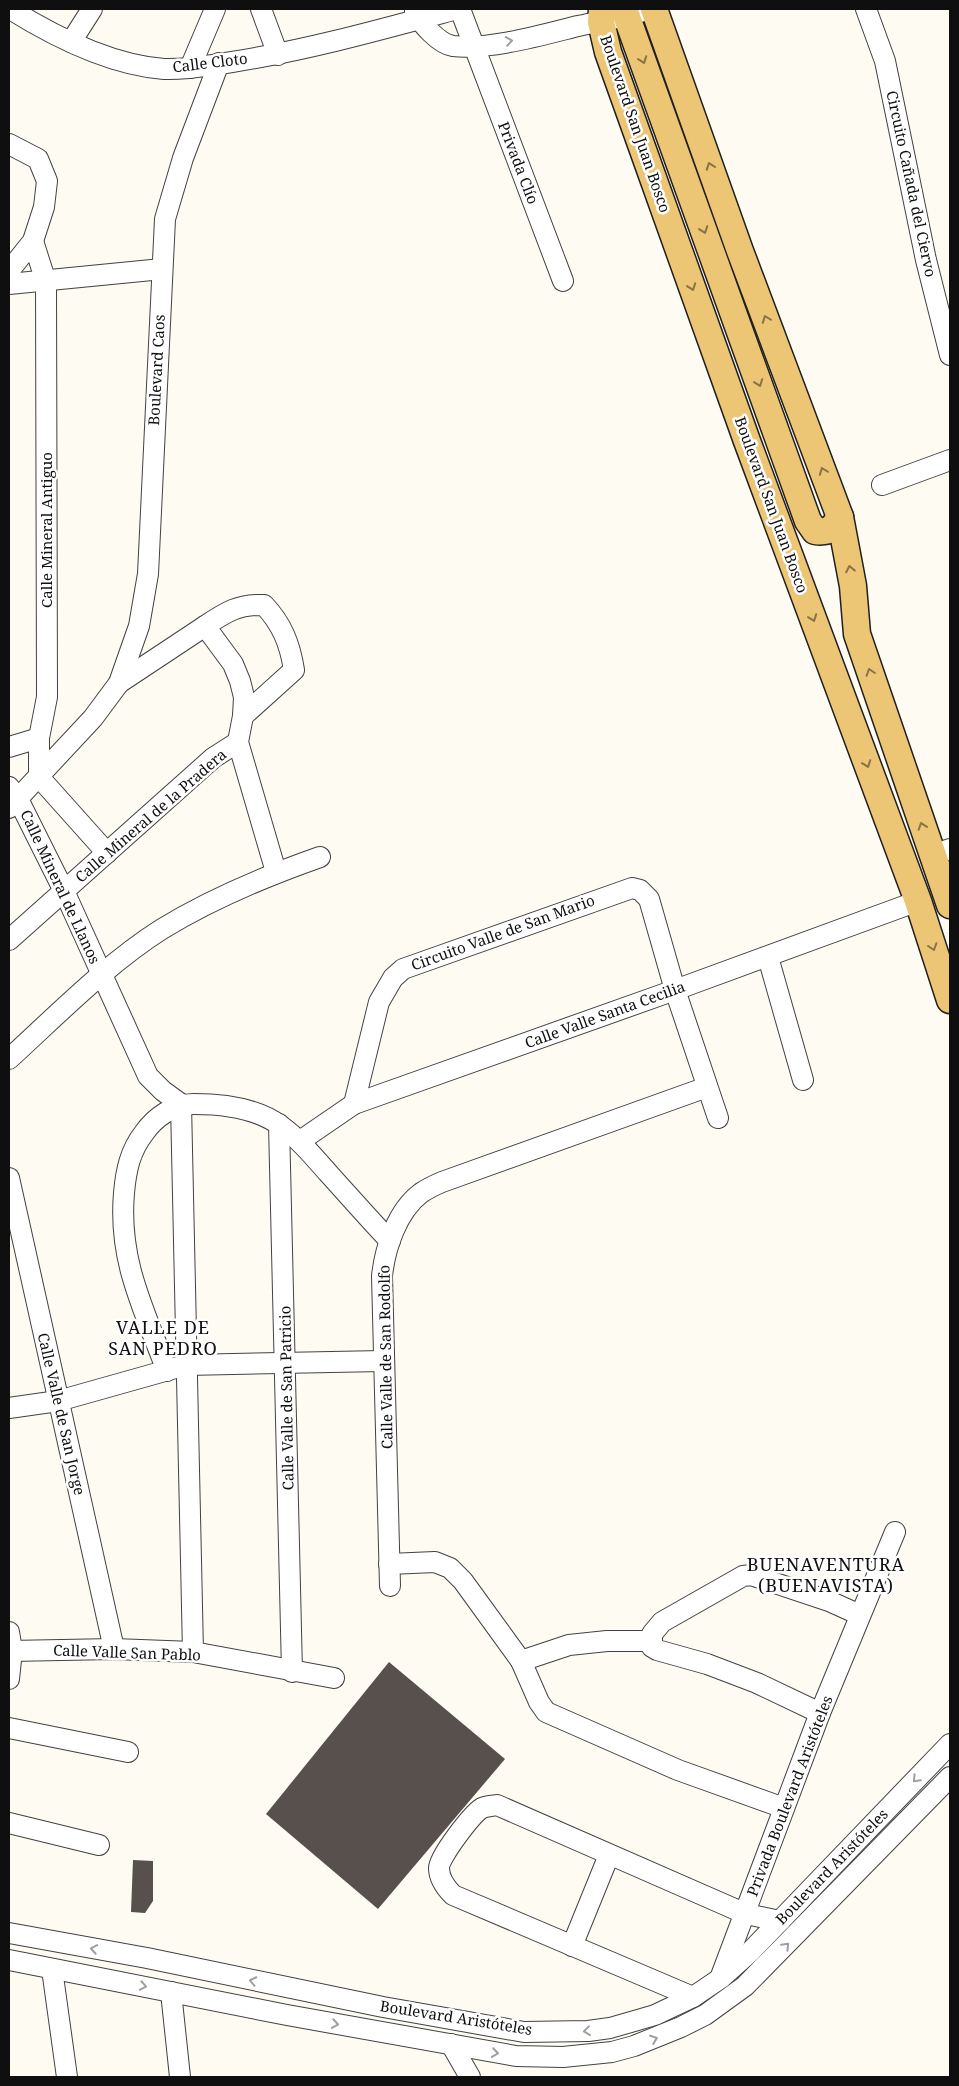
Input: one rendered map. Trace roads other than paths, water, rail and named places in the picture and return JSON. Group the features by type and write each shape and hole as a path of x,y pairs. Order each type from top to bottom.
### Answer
{"main road":[{"path":"654,9 740,250 840,517 853,586 857,634 941,852 950,905"},
{"path":"621,13 808,521 815,531 824,532 832,530 840,517"},
{"name":"Boulevard San Juan Bosco","path":"621,13 608,52 748,441 918,901 950,1000"}],"street":[{"name":"Calle Cloto","path":"10,9 71,42 137,65 165,69 190,68 278,55 416,14 459,9"},
{"path":"71,42 92,9"},
{"path":"190,68 215,9"},
{"path":"261,9 278,55"},
{"name":"Privada Clío","path":"459,9 563,281"},
{"name":"Circuito Cañada del Ciervo","path":"863,11 884,61 926,260 950,355"},
{"path":"416,14 444,42 452,46 507,42 621,13"},
{"name":"Boulevard Caos","path":"119,683 139,626 148,574 165,220 172,189 219,64"},
{"path":"9,271 33,241 44,207 47,181 38,159 13,146"},
{"name":"Calle Mineral Antiguo","path":"33,241 46,282 47,697 39,738 39,777"},
{"path":"9,284 46,282 162,269"},
{"path":"882,485 950,460"},
{"path":"12,798 39,777 93,718 119,683 227,612 246,605 264,605 277,618 291,647 294,670 243,716"},
{"path":"205,626 233,664 244,697 243,716 238,742 276,872"},
{"path":"9,747 39,738"},
{"name":"Calle Mineral de la Pradera","path":"9,940 212,758 238,742"},
{"path":"39,777 107,853"},
{"name":"Calle Mineral de Llanos","path":"12,798 64,891 148,1076 162,1091 181,1104"},
{"path":"9,1059 101,976 161,930 207,904 276,872 320,857"},
{"name":"Circuito Valle de San Mario","path":"354,1104 379,1002 390,982 404,970 624,890 640,890 649,899 675,990 718,1118"},
{"name":"Calle Valle Santa Cecilia","path":"300,1141 354,1104 768,957 918,901"},
{"path":"768,957 803,1080"},
{"path":"176,1368 138,1294 126,1253 122,1212 126,1169 132,1151 152,1122 181,1104 208,1104 235,1108 259,1114 280,1124 300,1141 390,1241 404,1214 420,1194 442,1182 707,1086"},
{"path":"181,1104 176,1368 193,1652"},
{"name":"Calle Valle de San Patricio","path":"280,1124 292,1672"},
{"name":"Calle Valle de San Jorge","path":"9,1178 114,1650"},
{"name":"Calle Valle de San Rodolfo","path":"390,1241 382,1276 390,1586"},
{"path":"9,1408 58,1401 176,1368 286,1362 383,1361"},
{"name":"Privada Boulevard Aristóteles","path":"720,1978 746,1914 820,1714 895,1532"},
{"path":"389,1564 435,1562 450,1568 463,1581 521,1661 535,1694 546,1712 678,1770 784,1808"},
{"path":"820,1714 757,1683 707,1664 657,1650 652,1647 650,1641 652,1634 662,1622 743,1576 751,1575 829,1601 860,1615"},
{"path":"521,1661 569,1645 607,1641 650,1641"},
{"path":"9,1679 10,1644"},
{"name":"Calle Valle San Pablo","path":"10,1644 193,1652 292,1672 334,1678"},
{"path":"9,1728 128,1752"},
{"name":"Boulevard Aristóteles","path":"9,1933 524,2032 566,2033 610,2028 655,2015 693,1997 720,1978 780,1922 950,1744"},
{"name":"Boulevard Aristóteles","path":"9,1960 287,2015 516,2056 541,2058 587,2055 634,2046 705,2015 745,1986 950,1777"},
{"path":"693,1997 453,1895 444,1886 440,1876 441,1858 476,1812 488,1806 497,1805 746,1914 780,1922"},
{"path":"9,1823 99,1845"},
{"path":"572,1946 609,1855"},
{"path":"52,1968 66,2077"},
{"path":"287,2015 301,1990"},
{"path":"178,2077 179,1993"},
{"path":"451,2044 470,2077"}],"district":[{"name":"VALLE DE SAN PEDRO","path":"163,1338"},
{"name":"BUENAVENTURA (BUENAVISTA)","path":"826,1575"}]}
